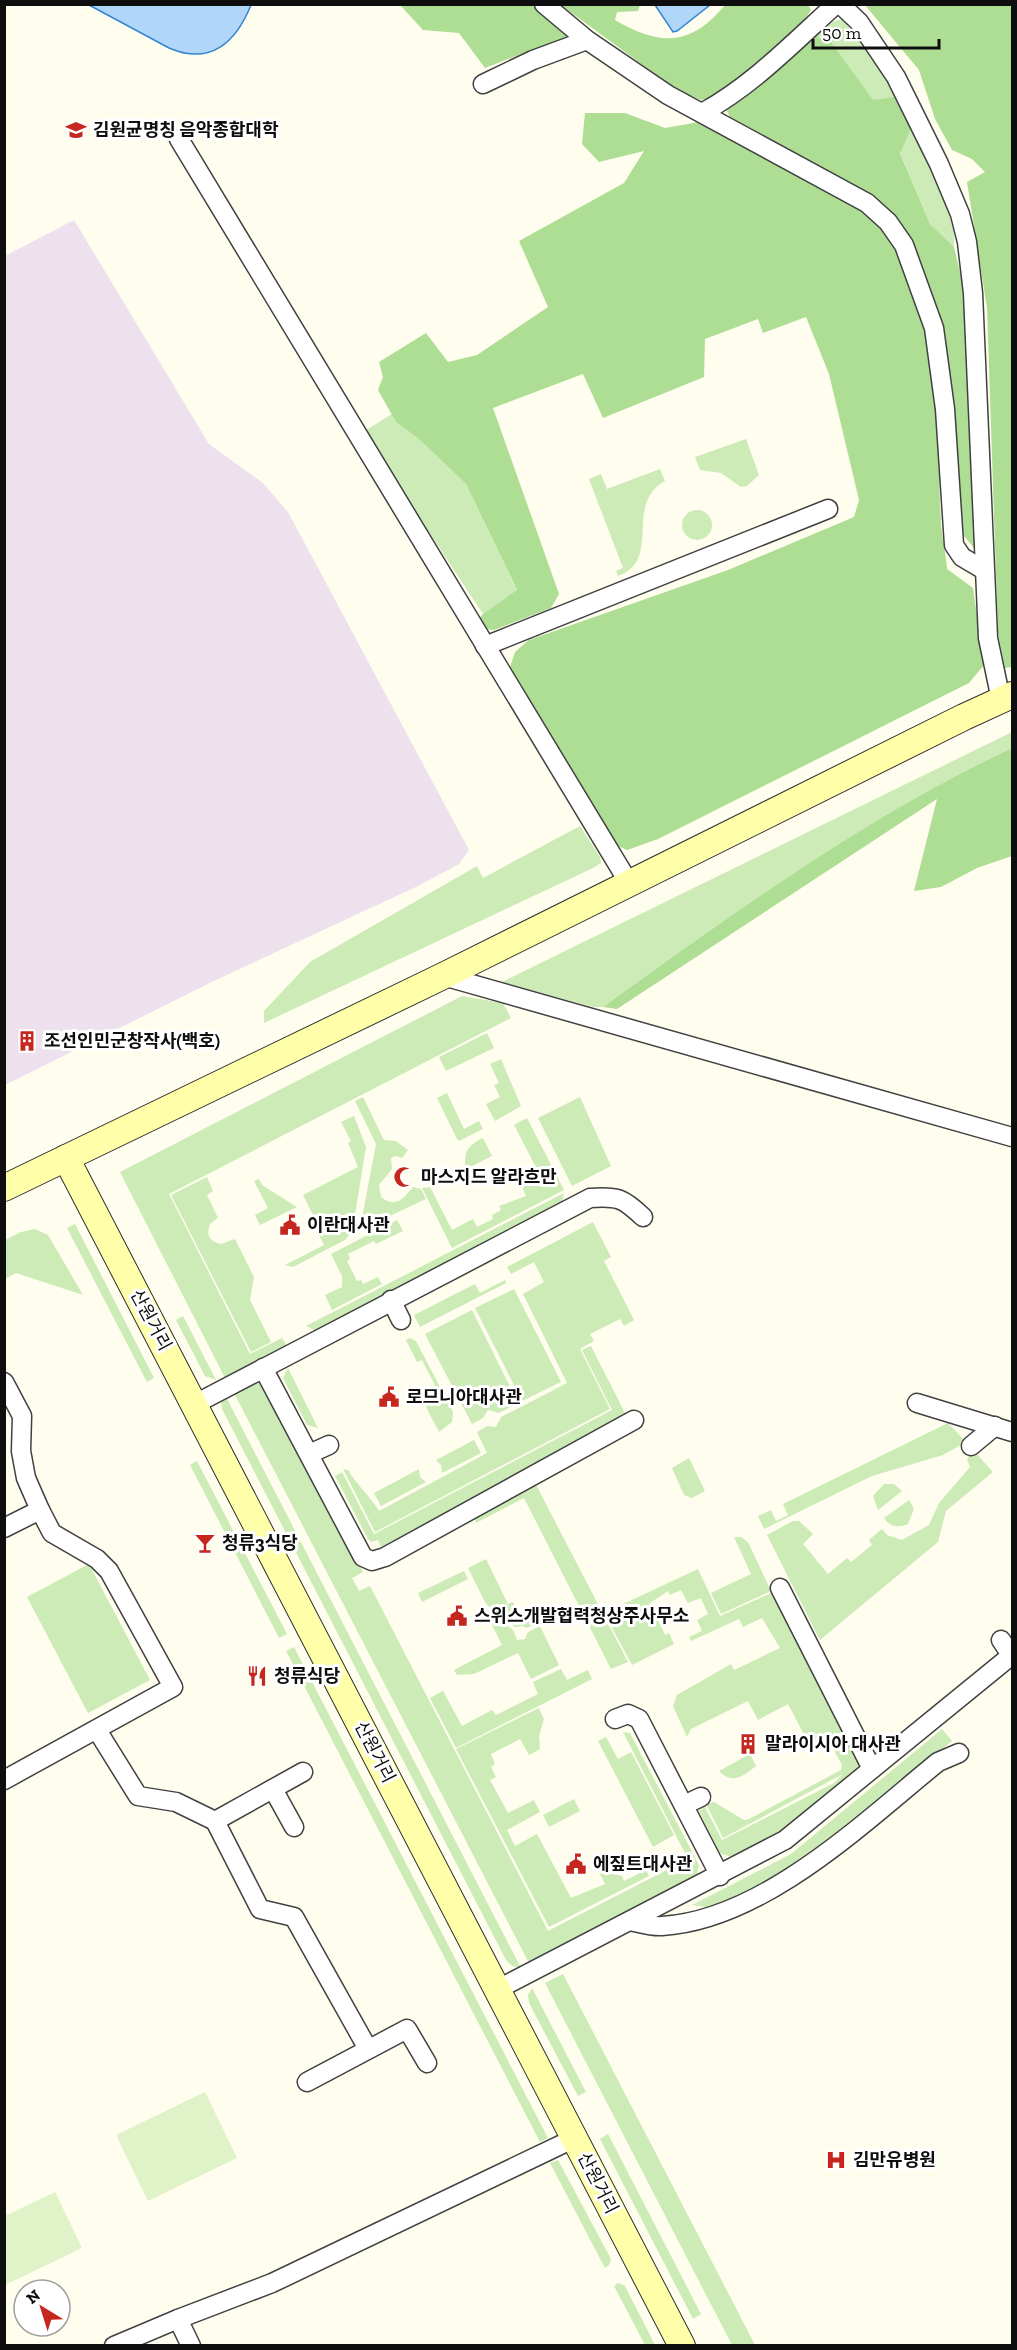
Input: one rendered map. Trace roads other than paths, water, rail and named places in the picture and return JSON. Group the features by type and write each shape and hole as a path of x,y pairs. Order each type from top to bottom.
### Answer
{"main road":[{"path":"4,1188 443,976 1007,698"},
{"name":"산원거리","path":"66,1158 682,2346"}],"street":[{"path":"544,4 587,40 660,90 867,203 888,222 904,245 934,328 945,410 954,545 962,557 984,570"},
{"path":"702,113 738,92 838,4 859,22 896,77 949,187 967,242 973,293 988,638 1007,698"},
{"path":"483,84 533,60 587,40"},
{"path":"179,139 629,883"},
{"path":"485,646 828,510"},
{"path":"443,976 1012,1137"},
{"path":"195,1404 263,1368 304,1336 391,1300 573,1197 612,1196 625,1201 643,1217"},
{"path":"391,1300 401,1320"},
{"path":"263,1368 363,1557 389,1564 634,1420"},
{"path":"4,1382 22,1416 23,1460 26,1478 52,1533 97,1559 110,1571 173,1687 4,1780"},
{"path":"917,1403 1004,1429"},
{"path":"971,1446 1004,1429"},
{"path":"309,1454 329,1445"},
{"path":"4,1528 40,1510"},
{"path":"780,1588 872,1769"},
{"path":"498,1989 786,1840 1012,1655 1001,1640"},
{"path":"615,1719 628,1714 639,1719 720,1876"},
{"path":"97,1730 138,1796 176,1802 215,1821 260,1909 294,1917 368,2049"},
{"path":"630,1922 660,1926 698,1920 731,1908 805,1870 938,1762 959,1753"},
{"path":"215,1821 303,1772"},
{"path":"273,1789 294,1827"},
{"path":"684,1805 701,1797"},
{"path":"307,2082 407,2029 427,2063"},
{"path":"114,2346 272,2283 575,2138"},
{"path":"178,2319 191,2346"}],"water":[{"path":"89,5 251,5 230,40 209,52 197,54 169,48"},
{"path":"655,5 710,5 673,32"}],"place":[{"name":"김원균명칭 음악종합대학","path":"76,130"},
{"name":"조선인민군창작사(백호)","path":"27,1041"},
{"name":"마스지드 알라흐만","path":"404,1177"},
{"name":"이란대사관","path":"290,1225"},
{"name":"로므니아대사관","path":"389,1397"},
{"name":"청류3식당","path":"205,1543"},
{"name":"스위스개발협력청상주사무소","path":"457,1616"},
{"name":"청류식당","path":"257,1676"},
{"name":"말라이시아 대사관","path":"748,1744"},
{"name":"에짚트대사관","path":"576,1864"},
{"name":"김만유병원","path":"836,2160"}]}
